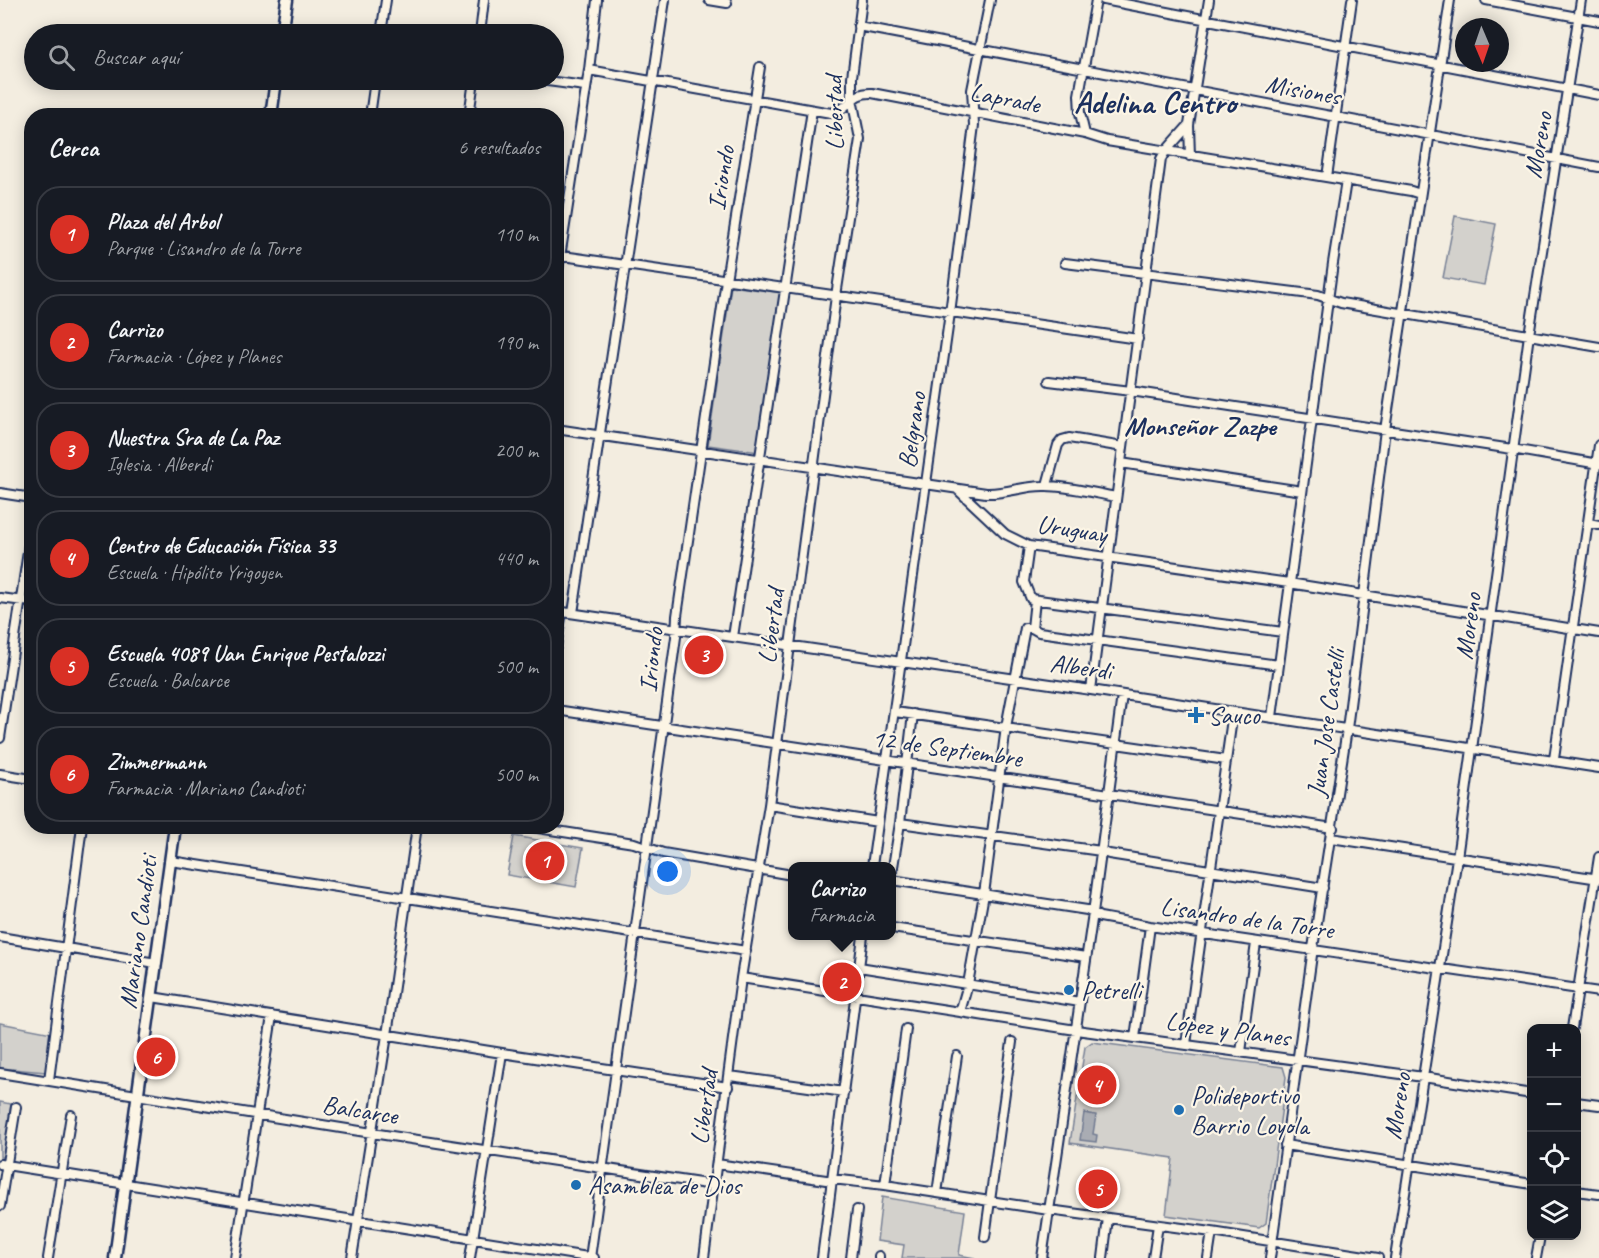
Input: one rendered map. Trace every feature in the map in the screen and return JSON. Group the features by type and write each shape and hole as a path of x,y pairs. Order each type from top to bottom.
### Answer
{"street":[{"path":"283,24 287,0"},
{"path":"382,24 386,0"},
{"path":"481,24 484,0"},
{"path":"564,222 589,70 597,0"},
{"path":"573,613 665,0"},
{"path":"708,0 727,3"},
{"name":"Libertad","path":"704,1258 730,1076 741,978 769,804 836,297 860,139 852,99 852,77 862,0"},
{"name":"Belgrano","path":"873,862 950,313 974,125 972,90 990,0"},
{"path":"1085,134 1079,104 1096,0"},
{"path":"1104,0 1599,95"},
{"path":"1190,156 1189,125 1209,0"},
{"path":"1327,177 1352,0"},
{"name":"Juan Jose Castelli","path":"1270,1258 1313,948 1347,729 1385,430 1450,0"},
{"path":"1486,0 1599,21"},
{"name":"Moreno","path":"1395,1258 1457,858 1512,449 1581,0"},
{"name":"Misiones","path":"858,26 1084,71 1599,167"},
{"name":"Iriondo","path":"591,1258 677,616 726,279 760,67"},
{"name":"Laprade","path":"589,70 831,113 839,112 860,94 872,93 1085,134 1107,141 1165,152 1420,194"},
{"path":"564,83 585,86"},
{"path":"272,108 275,90"},
{"path":"371,108 374,90"},
{"path":"470,108 473,90"},
{"path":"733,637 812,110"},
{"path":"1091,690 1161,159 1189,125"},
{"path":"1272,717 1328,298 1346,181"},
{"path":"564,256 836,297 1138,339"},
{"path":"1065,262 1318,295 1341,303 1599,347"},
{"path":"1049,381 1131,391 1598,464"},
{"path":"564,430 813,469 998,494 1027,487 1047,486 1116,496"},
{"path":"1047,486 1058,445 1062,440 1069,438 1123,447"},
{"path":"1554,759 1599,445"},
{"path":"1121,463 1302,491"},
{"name":"Uruguay","path":"957,489 1005,534 1029,546 1289,583 1599,633"},
{"path":"0,494 24,497"},
{"path":"1588,523 1599,525"},
{"path":"1029,546 1024,582 1028,595 1035,600 1283,632"},
{"path":"0,738 24,576"},
{"path":"0,597 24,601"},
{"path":"1032,628 1035,600"},
{"name":"Alberdi","path":"564,612 1472,749 1554,759 1599,768"},
{"path":"960,1012 968,984 984,894 1006,728 1023,630 1032,628 1039,632 1279,665"},
{"path":"1042,1258 1093,913 1122,695"},
{"name":"12 de Septiembre","path":"564,711 888,762 1220,809 1332,828"},
{"path":"895,712 1226,760"},
{"path":"1186,1044 1233,712"},
{"path":"893,862 900,823 912,714"},
{"path":"0,774 24,778"},
{"path":"769,804 878,822"},
{"path":"900,823 1101,851 1210,871 1323,888"},
{"path":"564,833 647,847 663,854 788,874"},
{"path":"49,1080 81,834"},
{"name":"Mariano Candioti","path":"115,1258 174,834"},
{"path":"352,1258 416,834"},
{"path":"1331,838 1597,879"},
{"path":"1573,1024 1599,857"},
{"path":"171,861 746,951"},
{"name":"Lisandro de la Torre","path":"896,881 1087,910 1100,917 1256,943 1313,948 1599,992"},
{"path":"1135,1038 1150,926"},
{"path":"896,929 1086,957"},
{"path":"0,937 156,963"},
{"path":"822,1258 862,940"},
{"path":"1241,1052 1256,943"},
{"path":"859,967 1080,1002"},
{"name":"López y Planes","path":"741,978 1076,1030 1297,1059 1527,1094"},
{"path":"152,997 728,1087"},
{"path":"235,1258 272,1016"},
{"path":"885,1185 906,1029"},
{"path":"985,1237 1011,1042"},
{"path":"470,1258 502,1053"},
{"path":"937,1193 957,1056"},
{"name":"Balcarce","path":"0,1073 713,1185"},
{"path":"730,1076 844,1092"},
{"path":"1581,1103 1599,1105"},
{"path":"0,1206 4,1164 16,1107"},
{"path":"48,1258 71,1115"},
{"path":"1285,1145 1527,1183"},
{"path":"4,1164 591,1258"},
{"path":"717,1164 885,1185 1378,1258"},
{"path":"1581,1192 1599,1194"},
{"path":"851,1258 857,1210"},
{"path":"1103,1258 1108,1218"},
{"path":"1153,1258 1158,1225"},
{"path":"1208,1258 1212,1232"},
{"path":"1536,1258 1538,1240"}],"shaded area":[{"path":"1455,216 1496,224 1484,285 1443,278"},
{"path":"731,286 782,293 759,452 708,445"},
{"path":"514,836 583,848 576,887 507,875"},
{"path":"0,1023 52,1033 46,1072 0,1068"},
{"name":"Polideportivo Barrio Loyola","path":"1092,1042 1283,1067 1286,1077 1266,1223 1259,1228 1166,1215 1173,1158 1070,1143 1085,1047"},
{"path":"0,1102 11,1104 4,1157 0,1157"},
{"path":"1084,1113 1096,1115 1093,1134 1097,1135 1096,1142 1080,1140"},
{"path":"882,1197 965,1211 959,1255 975,1258 902,1258 904,1245 877,1241"}],"place":[{"name":"Nuestra Sra de La Paz","path":"704,655"},
{"name":"Sauco","path":"1196,715"},
{"name":"Plaza del Arbol","path":"545,861"},
{"name":"Carrizo","path":"842,982"},
{"name":"Petrelli","path":"1069,990"},
{"name":"Zimmermann","path":"156,1057"},
{"name":"Centro de Educación Física 33","path":"1097,1085"},
{"name":"Polideportivo Barrio Loyola","path":"1179,1110"},
{"name":"Asamblea de Dios","path":"576,1185"},
{"name":"Escuela 4089 Uan Enrique Pestalozzi","path":"1098,1189"}],"district":[{"name":"Adelina Centro","path":"1155,102"},
{"name":"Monseñor Zazpe","path":"1200,426"}]}
